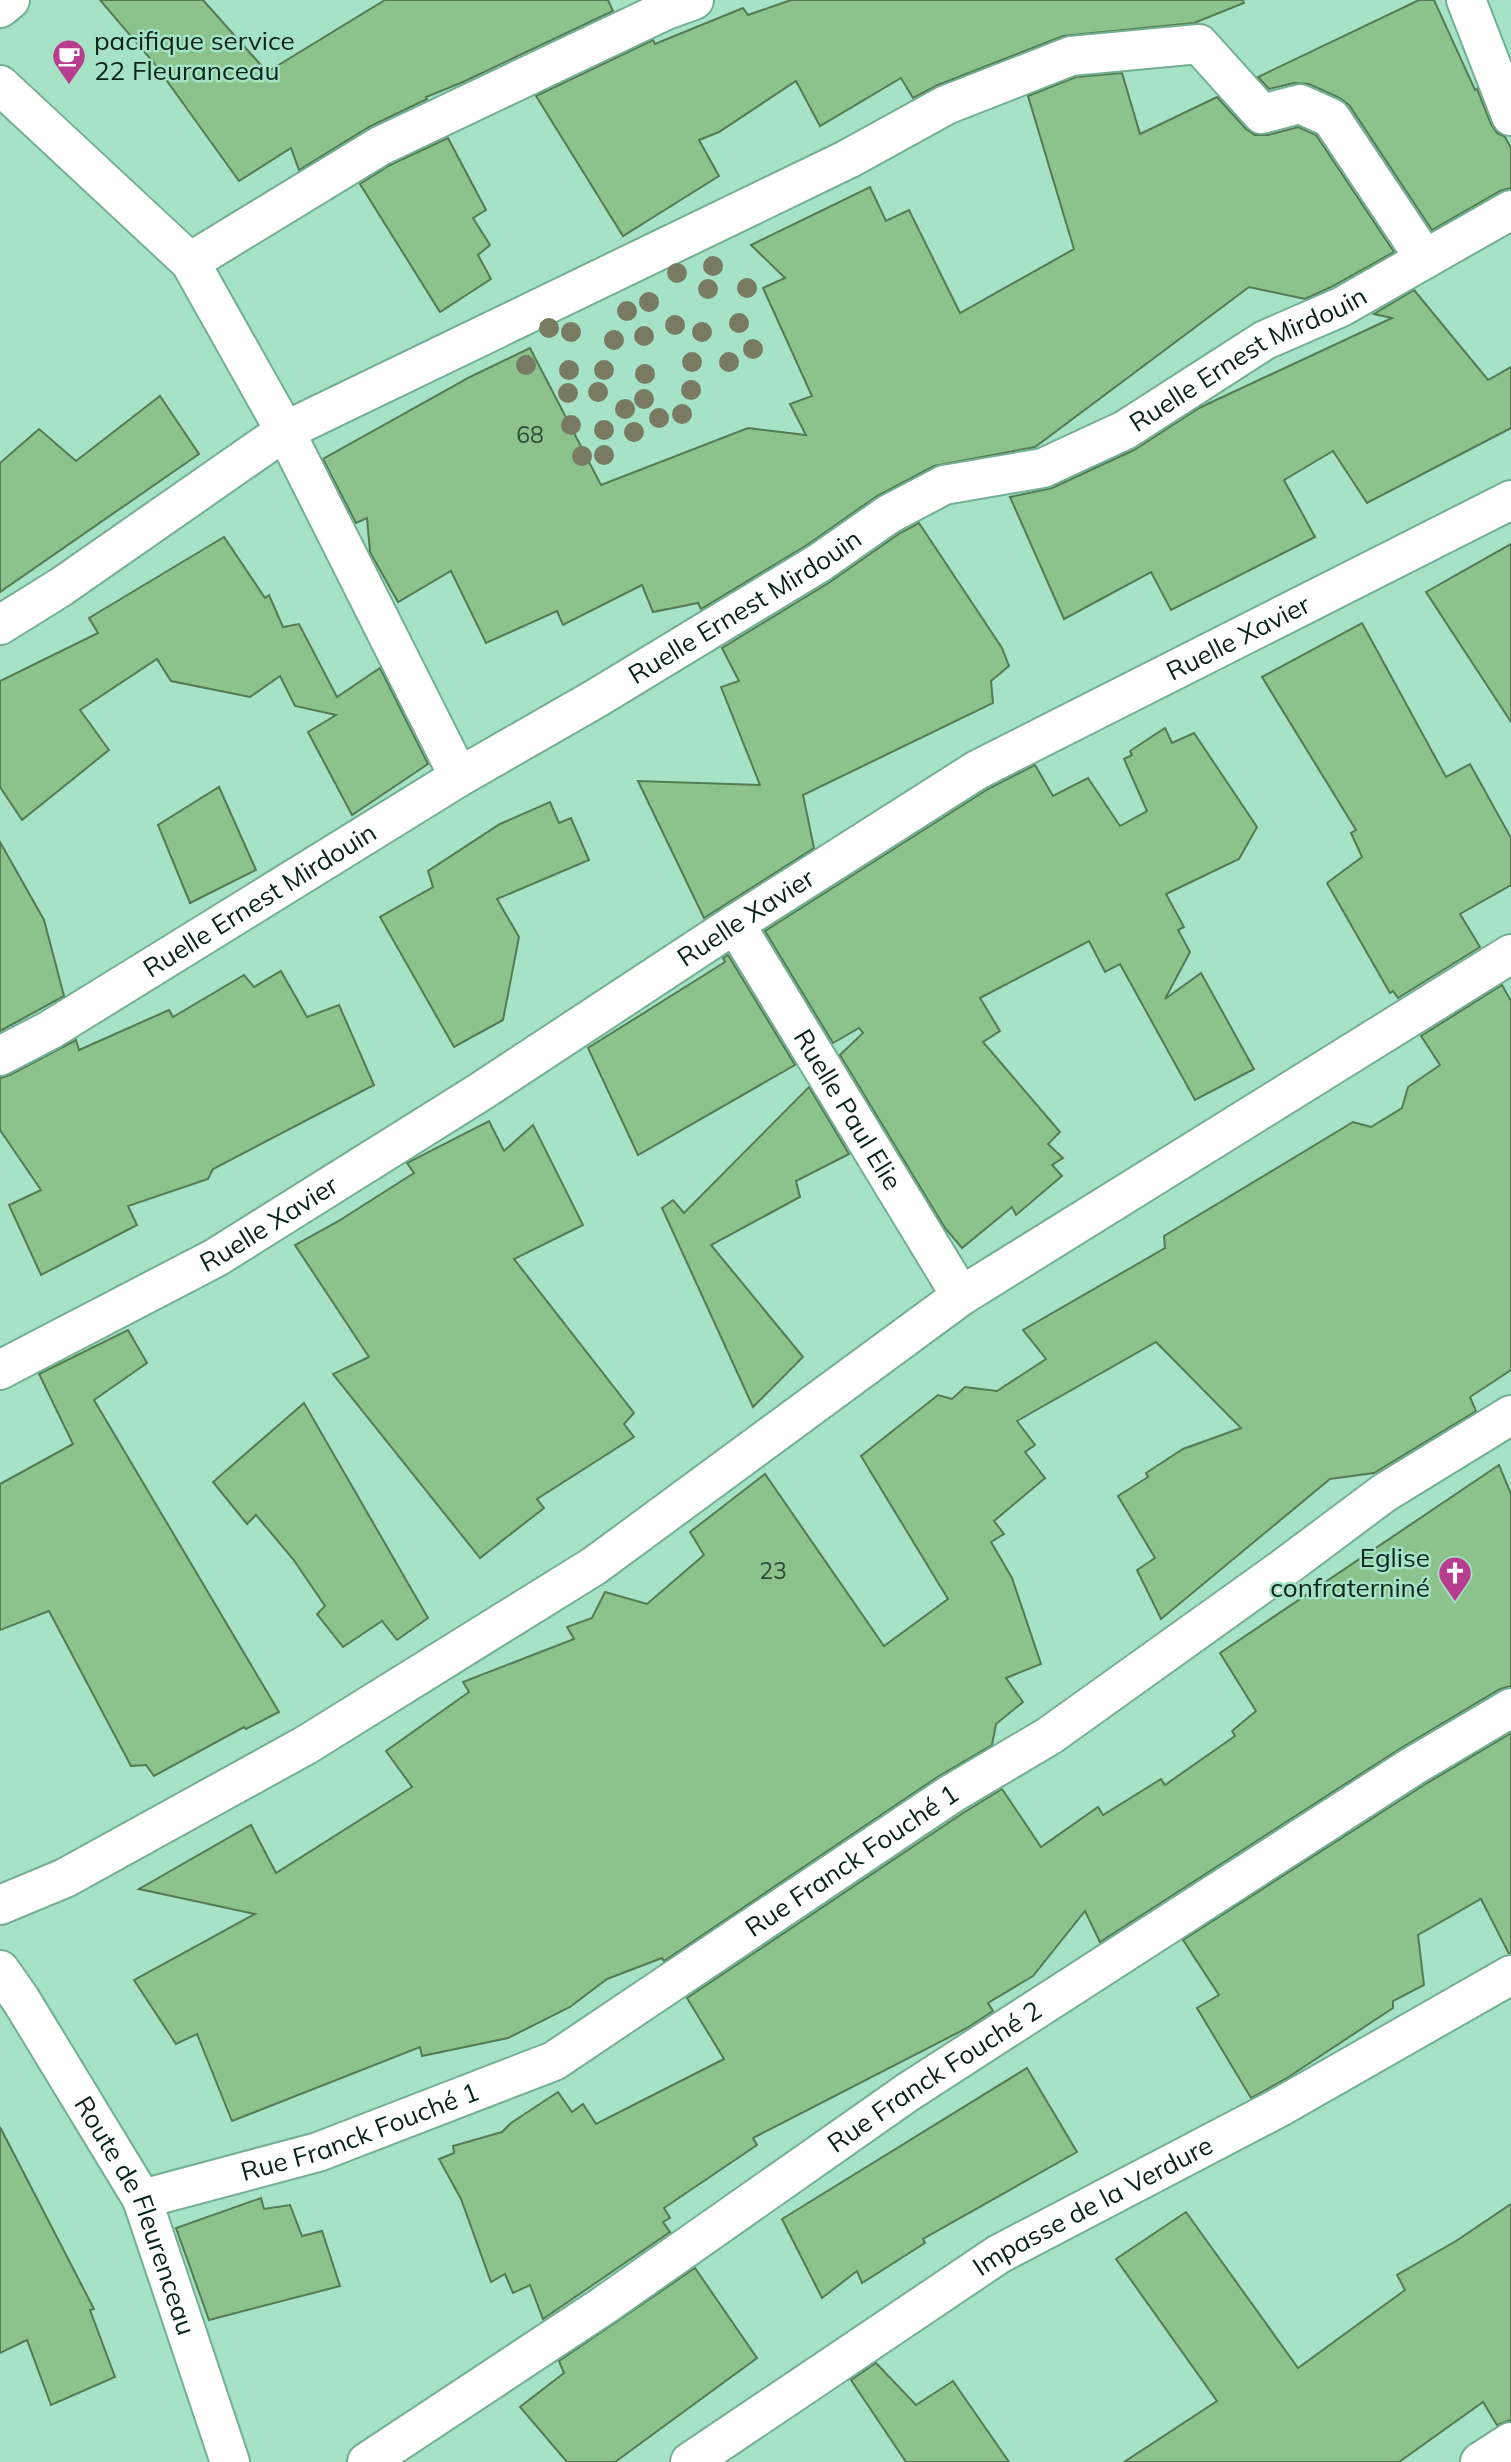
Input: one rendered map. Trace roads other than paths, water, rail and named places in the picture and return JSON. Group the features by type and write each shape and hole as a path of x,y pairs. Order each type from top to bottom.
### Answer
{"street":[{"path":"0,8 9,0"},
{"path":"190,262 380,146 666,10 694,0"},
{"path":"1466,0 1511,116"},
{"path":"0,625 61,587 285,431 848,159 946,105 1071,56 1199,44 1262,114 1300,104 1331,118 1425,259"},
{"path":"0,85 190,262 285,431 459,777"},
{"name":"Ruelle Ernest Mirdouin","path":"0,1056 50,1030 459,777 595,699 819,563 889,514 944,485 1043,468 1125,430 1265,340 1341,307 1511,210"},
{"name":"Ruelle Xavier","path":"0,1370 215,1258 480,1092 735,924 977,770 1511,500"},
{"name":"Ruelle Paul Elie","path":"735,924 961,1296"},
{"path":"0,1905 65,1878 306,1745 594,1566 961,1296 1511,954"},
{"name":"Rue Franck Fouché 1","path":"142,2199 318,2152 554,2061 951,1794 1049,1736 1248,1595 1384,1493 1511,1415"},
{"name":"Rue Franck Fouché 2","path":"367,2462 603,2306 908,2092 1413,1766 1511,1708"},
{"name":"Impasse de la Verdure","path":"690,2462 999,2254 1278,2108 1511,1975"},
{"name":"Route de Fleurenceau","path":"7,1989 142,2199 230,2462"},
{"path":"1479,2462 1511,2442"}],"place":[{"name":"pacifique service 22 Fleuranceau","path":"69,86"},
{"name":"Eglise confraterniné","path":"1455,1603"}]}
